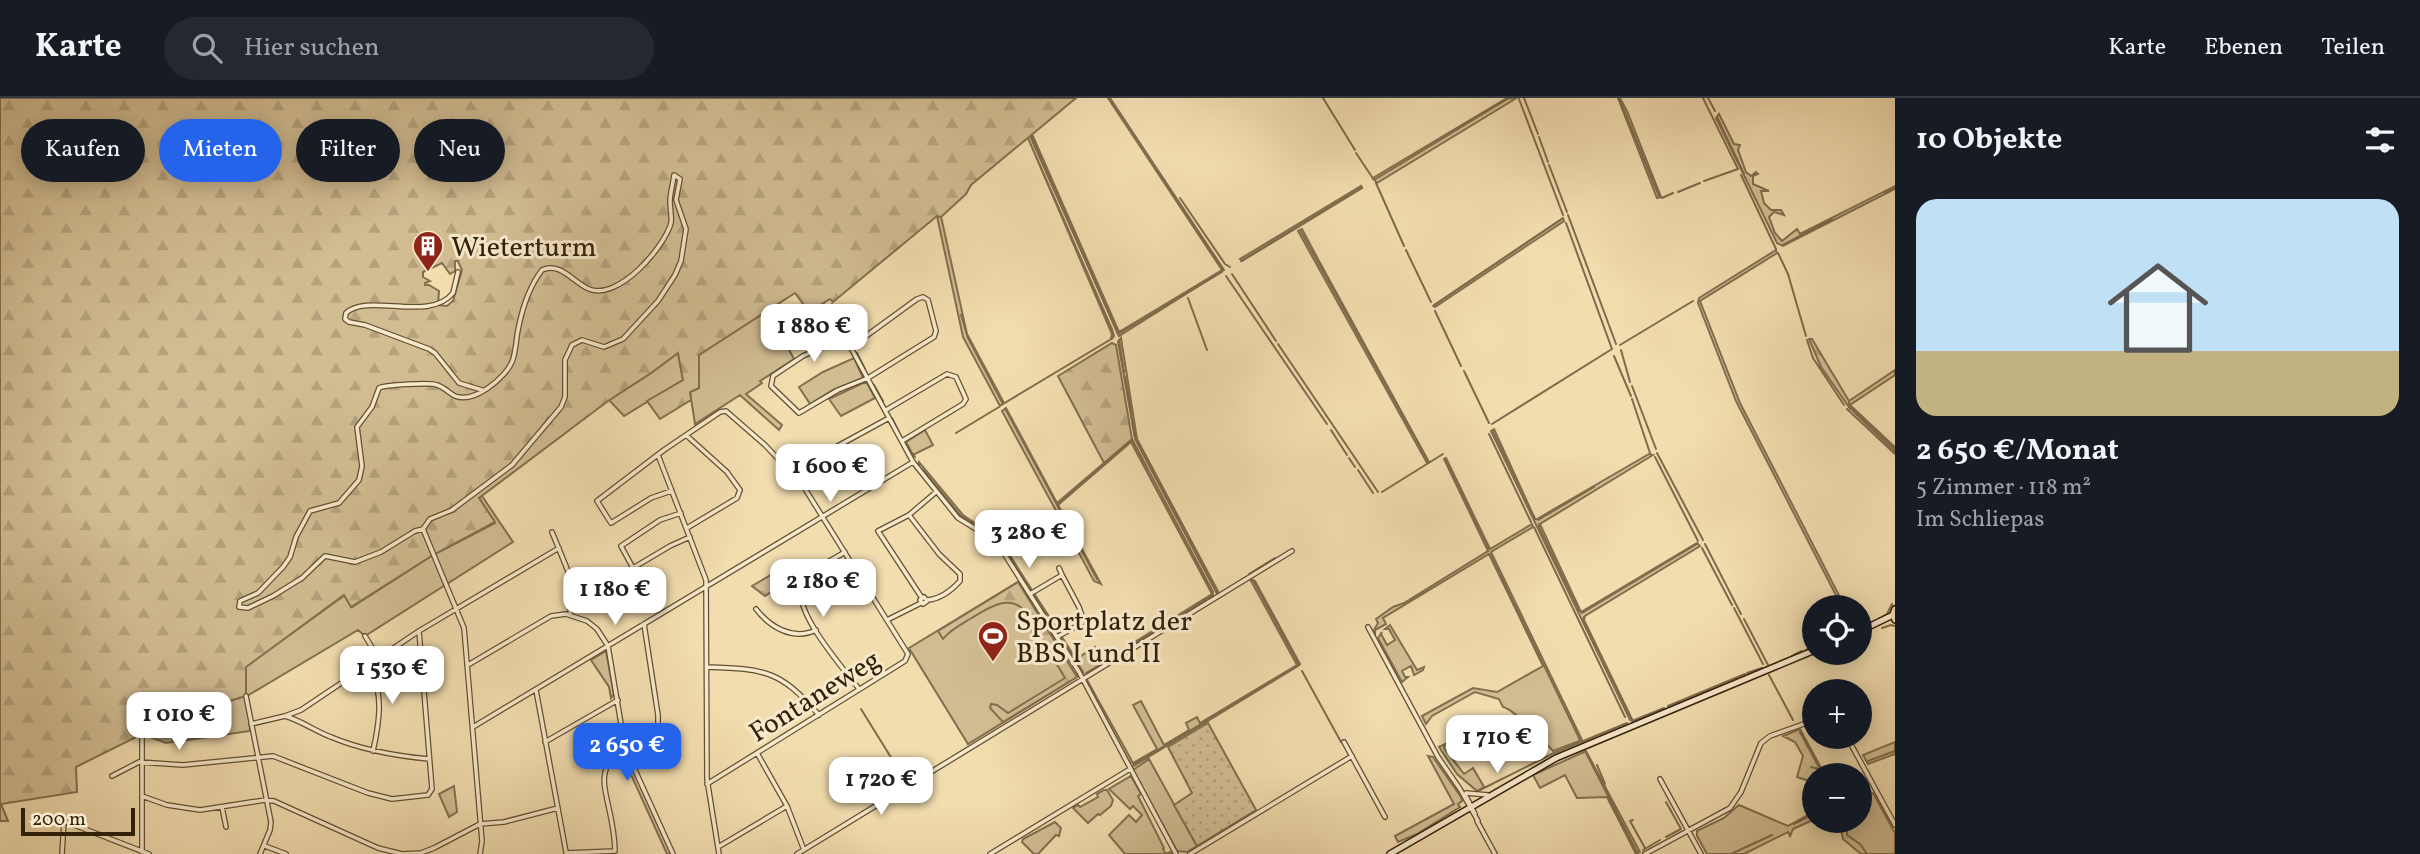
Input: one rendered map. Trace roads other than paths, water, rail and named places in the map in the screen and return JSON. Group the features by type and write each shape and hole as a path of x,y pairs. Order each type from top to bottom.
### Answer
{"main road":[{"path":"1872,626 1895,616"},
{"path":"1390,854 1488,795 1567,753 1802,655"}],"street":[{"path":"674,175 678,177 680,181 676,200 686,226 681,261 658,301 632,332 618,342 600,347 580,340 572,345 564,363 565,397 556,414 512,465 452,510 430,519 423,529 360,561 325,556 302,578 269,598 246,608 238,606 242,599 262,590 283,567 310,511 339,503 356,485 362,466 357,427 372,407 379,388 386,385 433,383 462,398 482,390 498,379 511,363 522,312 541,271 556,268 594,291 605,291 615,286 643,266 661,243 671,222 670,198 674,175"},
{"path":"458,272 453,293 440,303 406,307 354,307 346,313 345,319 429,349 458,383 482,390"},
{"path":"851,347 917,299 925,298 929,301 936,331 934,337 868,378 841,389 800,413 771,387 771,379 784,368 845,337 868,378 913,462 958,518 996,543 1029,594 1081,680 1176,854"},
{"path":"885,410 945,374 952,374 957,379 965,395 964,404 902,442"},
{"path":"671,491 652,498 611,523 597,501 694,429 726,411 763,443 797,478 887,620 923,600 935,599 951,591 960,581 960,574 939,554 909,515"},
{"path":"797,478 835,447 889,418"},
{"path":"686,435 727,472 740,490 737,498 687,528"},
{"path":"658,455 707,586 707,784 719,854"},
{"path":"472,727 913,462"},
{"path":"923,600 878,531 909,515 936,492"},
{"path":"681,513 660,520 621,545 633,568 690,537"},
{"path":"423,529 464,628 480,824 480,854"},
{"path":"552,532 572,581 570,615"},
{"path":"251,723 285,716 300,709 419,631 559,548"},
{"path":"797,854 1293,551"},
{"path":"845,552 810,574 801,587 802,602 816,630 859,689"},
{"path":"1057,638 1082,623 1083,619 1059,568"},
{"path":"1029,594 1062,575"},
{"path":"756,609 766,622 797,635 816,630"},
{"path":"468,665 558,614 570,615 591,624 608,646 625,748 673,854"},
{"name":"Fontaneweg","path":"707,784 905,661 908,653 887,620"},
{"path":"536,690 566,853 615,852 613,826 603,780 608,764 625,748 658,736 658,715 644,624"},
{"path":"1367,627 1438,757 1470,806"},
{"path":"112,776 139,762 183,765 273,756 351,788 392,799 426,796 432,789 419,631"},
{"path":"365,636 378,657"},
{"path":"371,662 380,704 379,725 373,751"},
{"path":"707,667 752,670 772,675 794,688 819,715"},
{"path":"246,696 271,822 260,854"},
{"path":"545,742 618,701"},
{"path":"298,720 300,709"},
{"path":"285,716 330,737 373,751 429,760"},
{"path":"1645,854 1720,814 1734,803 1757,750 1764,741 1802,725"},
{"path":"142,734 142,852"},
{"path":"1344,742 1385,817"},
{"path":"1854,749 1895,825"},
{"path":"757,753 787,806 804,850"},
{"path":"1191,854 1352,756"},
{"path":"990,854 1130,769"},
{"path":"1660,779 1702,854"},
{"path":"1460,789 1494,854"},
{"path":"1464,793 1488,795"},
{"path":"142,796 200,810 274,801 378,851 402,854 422,854 480,824 504,822 558,808"},
{"path":"718,847 787,806"},
{"path":"222,807 226,827"},
{"path":"1454,816 1466,815 1476,819"},
{"path":"62,854 64,821 149,854"},
{"path":"264,846 286,854"}],"waterway":[{"path":"1323,98 1355,150"},
{"path":"1356,153 1374,180 1509,98"},
{"path":"1524,98 1538,134"},
{"path":"1619,98 1659,196 1662,198 1673,193"},
{"path":"1703,98 1738,169 1704,181"},
{"path":"1708,98 1715,111"},
{"path":"1519,99 1563,215"},
{"path":"1717,117 1744,174"},
{"path":"1032,137 1118,334 1223,269 1154,166"},
{"path":"1539,137 1548,162"},
{"path":"1549,165 1567,212"},
{"path":"1741,175 1776,249"},
{"path":"1376,183 1404,246"},
{"path":"1678,192 1700,183"},
{"path":"1241,261 1362,187"},
{"path":"1885,193 1895,187"},
{"path":"1180,198 1225,264 1230,267"},
{"path":"1568,215 1616,344"},
{"path":"1433,306 1562,219"},
{"path":"1783,245 1832,219"},
{"path":"1492,424 1612,349 1566,223"},
{"path":"1300,230 1429,463"},
{"path":"1406,250 1431,302"},
{"path":"1778,253 1788,274 1806,336"},
{"path":"1232,274 1276,341"},
{"path":"1226,276 1327,424"},
{"path":"1188,298 1207,350"},
{"path":"1620,345 1693,301"},
{"path":"832,304 849,338"},
{"path":"1435,311 1461,366"},
{"path":"961,315 968,338 1003,404 1113,338"},
{"path":"1119,340 1124,372"},
{"path":"1807,340 1813,358 1844,405"},
{"path":"1278,344 1378,492"},
{"path":"1621,350 1630,382"},
{"path":"857,353 865,369"},
{"path":"1614,356 1631,396"},
{"path":"1464,371 1489,423"},
{"path":"1125,377 1132,414"},
{"path":"874,385 883,401"},
{"path":"1632,386 1656,449"},
{"path":"1632,399 1650,453"},
{"path":"1849,406 1895,449"},
{"path":"956,433 999,407"},
{"path":"1847,409 1895,454"},
{"path":"1006,410 1097,579"},
{"path":"892,418 899,432"},
{"path":"1132,418 1140,447"},
{"path":"1331,430 1347,455"},
{"path":"1493,432 1535,519"},
{"path":"1489,434 1531,522"},
{"path":"1058,504 1132,440 1137,450"},
{"path":"907,447 915,457"},
{"path":"1142,450 1170,504"},
{"path":"1139,453 1148,470"},
{"path":"1657,453 1703,540"},
{"path":"1382,492 1443,454"},
{"path":"1655,457 1698,541"},
{"path":"1349,458 1355,467"},
{"path":"1445,459 1489,549"},
{"path":"923,470 960,515 975,524"},
{"path":"1358,470 1373,493"},
{"path":"1538,520 1594,487"},
{"path":"1172,507 1194,548"},
{"path":"1539,524 1579,611"},
{"path":"1534,527 1625,717"},
{"path":"988,532 1004,547"},
{"path":"1582,613 1697,544"},
{"path":"1705,544 1741,614"},
{"path":"1702,548 1732,605"},
{"path":"1196,552 1217,592"},
{"path":"1490,554 1581,742"},
{"path":"1010,557 1029,587"},
{"path":"1249,574 1275,558"},
{"path":"1195,559 1212,591"},
{"path":"1253,580 1299,665"},
{"path":"1126,649 1213,595"},
{"path":"1035,596 1052,621"},
{"path":"1880,618 1887,614 1892,604"},
{"path":"1734,608 1763,664"},
{"path":"1584,617 1583,620 1629,715"},
{"path":"1744,619 1768,665"},
{"path":"1054,624 1058,632"},
{"path":"1882,628 1895,626"},
{"path":"1063,639 1083,672"},
{"path":"1792,656 1802,651"},
{"path":"1111,658 1121,652"},
{"path":"1086,673 1105,662"},
{"path":"1250,694 1297,666"},
{"path":"1747,673 1762,668"},
{"path":"1302,671 1341,742"},
{"path":"1668,706 1745,674"},
{"path":"1769,675 1793,720"},
{"path":"1134,764 1248,696"},
{"path":"1630,718 1632,721 1664,708"},
{"path":"861,709 905,780"},
{"path":"1478,791 1554,753 1627,723"},
{"path":"1800,732 1817,763"},
{"path":"1585,751 1637,852"},
{"path":"1868,761 1895,751"},
{"path":"1597,765 1605,784"},
{"path":"1666,802 1681,829 1666,837"},
{"path":"1633,820 1630,821 1645,848"},
{"path":"1794,824 1802,820"},
{"path":"1847,833 1867,854"},
{"path":"1731,854 1772,835"},
{"path":"1643,850 1660,840"}],"place":[{"name":"Wieterturm","path":"428,273"},
{"name":"Sportplatz der BBS I und II","path":"993,663"}]}
